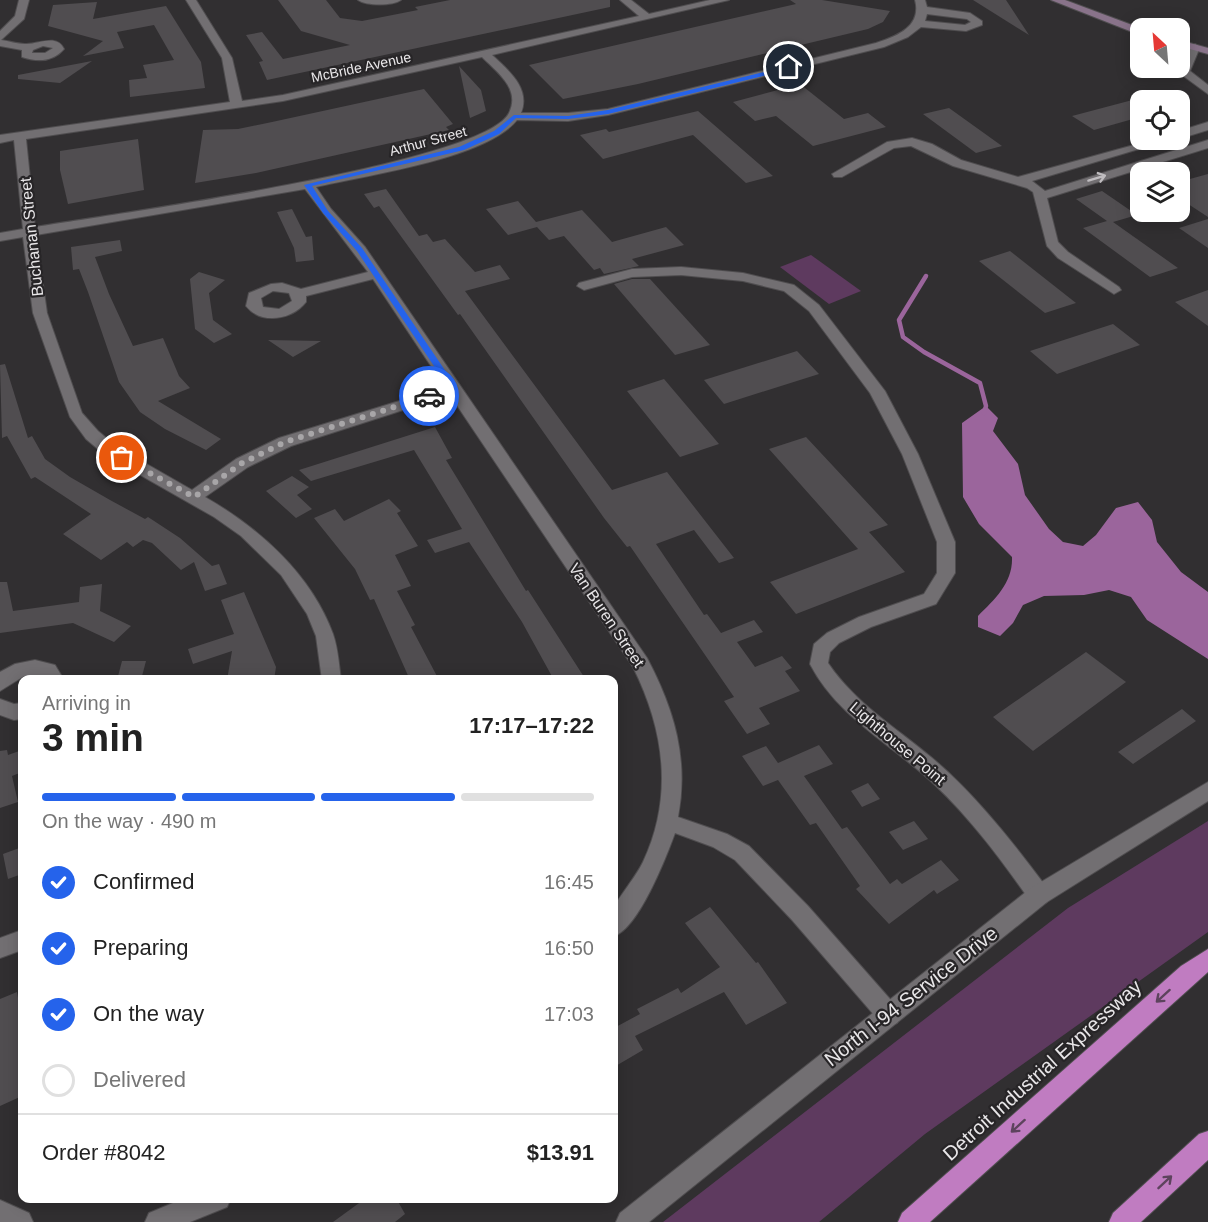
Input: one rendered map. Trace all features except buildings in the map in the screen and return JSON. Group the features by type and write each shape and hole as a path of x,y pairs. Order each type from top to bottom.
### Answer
{"highway":[{"name":"Detroit Industrial Expressway","path":"911,1222 1189,973 1208,959"},
{"path":"1122,1222 1208,1143"}],"main road":[{"path":"1056,0 1130,28"},
{"path":"1190,46 1208,51"}],"street":[{"path":"0,37 20,17 24,0"},
{"path":"191,0 227,58 237,106"},
{"path":"366,0 396,0"},
{"path":"626,0 647,17"},
{"name":"McBride Avenue","path":"0,139 237,106 332,89 724,0"},
{"path":"486,55 517,89 520,102 514,116 568,117 608,112 880,45 905,35 919,24 922,5 970,15 978,23 966,28 919,24"},
{"path":"0,43 28,48"},
{"path":"1195,47 1184,72 1208,91"},
{"name":"Arthur Street","path":"0,237 308,185 462,149 496,133 514,116"},
{"path":"1190,132 1208,126"},
{"name":"Buchanan Street","path":"20,136 34,279 40,313 75,414 92,435 111,451 194,497 247,532 299,585 315,612 325,636 331,675"},
{"path":"838,174 891,145 912,142 928,147 957,163 1025,183 1039,190 1052,243 1063,255 1114,290"},
{"path":"1041,196 1208,144"},
{"path":"1025,183 1131,150"},
{"name":"Van Buren Street","path":"308,185 376,274 650,680 666,718 673,753 674,790 668,822 656,857 642,885 618,920"},
{"name":"Lighthouse Point","path":"584,286 632,273 654,271 728,275 789,288 806,299 878,391 910,454 946,542 946,573 930,599 865,622 833,638 821,649 819,664 858,714 925,764 960,796 1039,895"},
{"path":"299,294 376,274"},
{"path":"194,497 242,463 285,442 453,388"},
{"path":"0,684 12,673 31,667 48,670 52,675"},
{"path":"0,706 18,712"},
{"name":"North I-94 Service Drive","path":"629,1222 1039,895 1208,791"},
{"path":"668,822 720,840 742,853 800,913 889,1015"},
{"path":"0,948 18,941"},
{"path":"158,1222 206,1203"},
{"path":"0,1213 21,1222"}],"shaded area":[{"path":"811,255 861,291 829,304 780,267"},
{"path":"986,406 998,418 993,431 1018,464 1025,495 1049,529 1063,542 1083,546 1096,535 1116,508 1138,502 1152,520 1157,542 1181,572 1208,592 1208,659 1147,620 1131,597 1109,590 1084,595 1044,596 1023,605 1013,623 1000,636 978,627 978,616 1002,590 1012,566 1012,557 979,524 963,497 962,423"},
{"path":"1208,821 1208,932 925,1134 819,1222 663,1222 1068,908"}],"waterway":[{"path":"926,276 899,320 903,337 924,352 980,383 986,406 984,413"}],"way so far":[{"path":"122,458 194,497 225,474 266,450 318,430 429,396"}],"route":[{"path":"429,396 453,388 360,250 326,212 308,185 462,149 496,133 514,116 588,116 789,67"}]}
